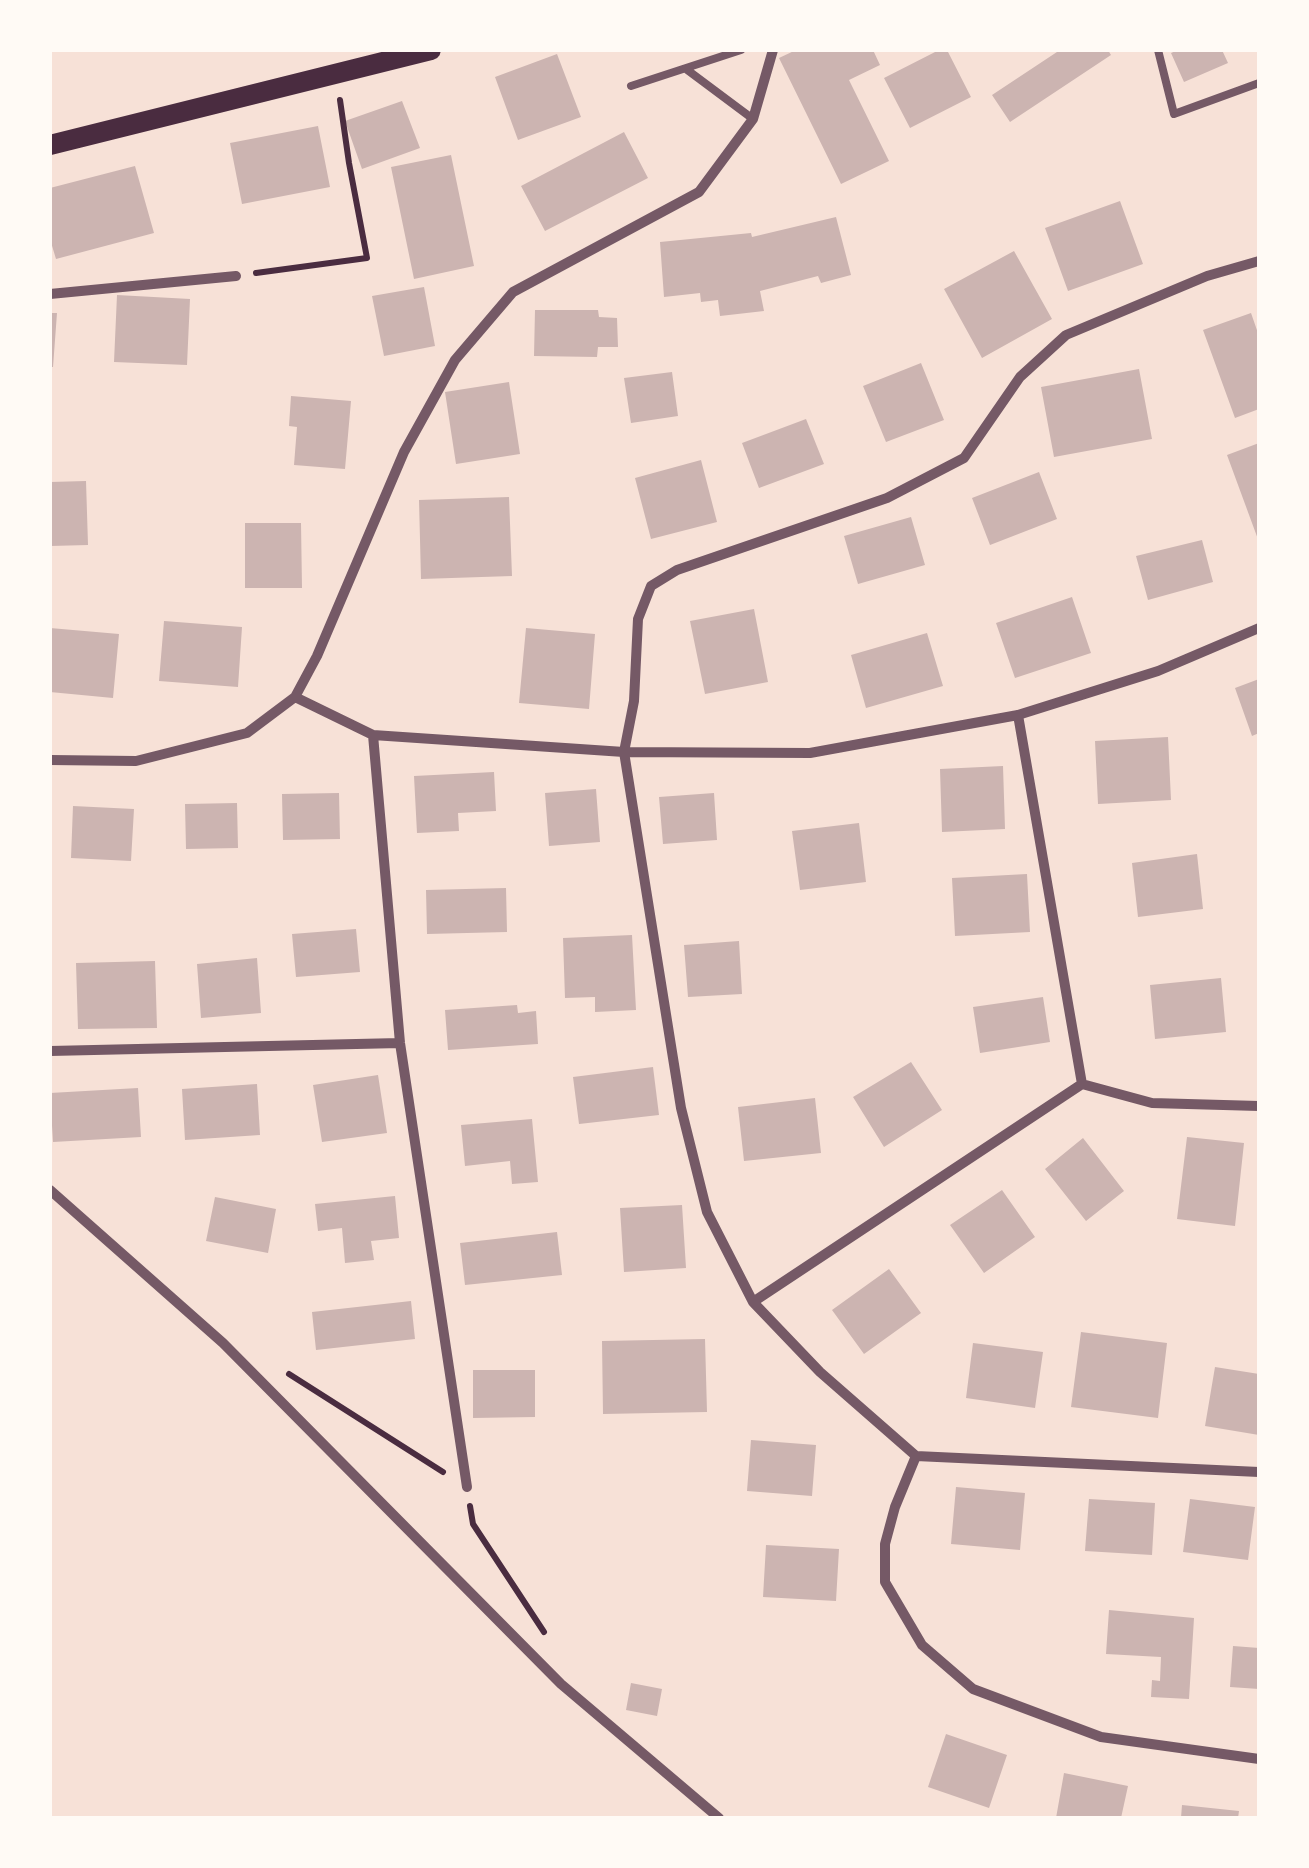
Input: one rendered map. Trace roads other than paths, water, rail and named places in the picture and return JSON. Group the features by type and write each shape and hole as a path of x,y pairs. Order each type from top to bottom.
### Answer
{"main road":[{"path":"50,145 431,50"}],"street":[{"path":"50,760 136,761 210,742 248,732 295,697 317,656 404,452 455,360 512,292 699,192 752,118 773,50"},
{"path":"1259,261 1207,276 1066,335 1020,377 964,458 887,498 677,570 652,586 638,619 634,701 624,752 681,1108 707,1212 753,1302 820,1372 916,1456 1259,1472"},
{"path":"50,294 236,276"},
{"path":"295,697 373,735 624,752 810,753 1018,715 1158,671 1259,628"},
{"path":"1018,715 1082,1084"},
{"path":"373,735 400,1043 466,1487"},
{"path":"50,1052 400,1043"},
{"path":"753,1302 1082,1084 1152,1102 1259,1106"},
{"path":"50,1190 222,1342 561,1684 719,1818"},
{"path":"916,1456 895,1507 886,1544 884,1582 922,1645 973,1689 1100,1737 1259,1758"}],"lane":[{"path":"631,86 741,50"},
{"path":"1158,50 1174,114 1259,84"},
{"path":"686,68 752,118"}]}
